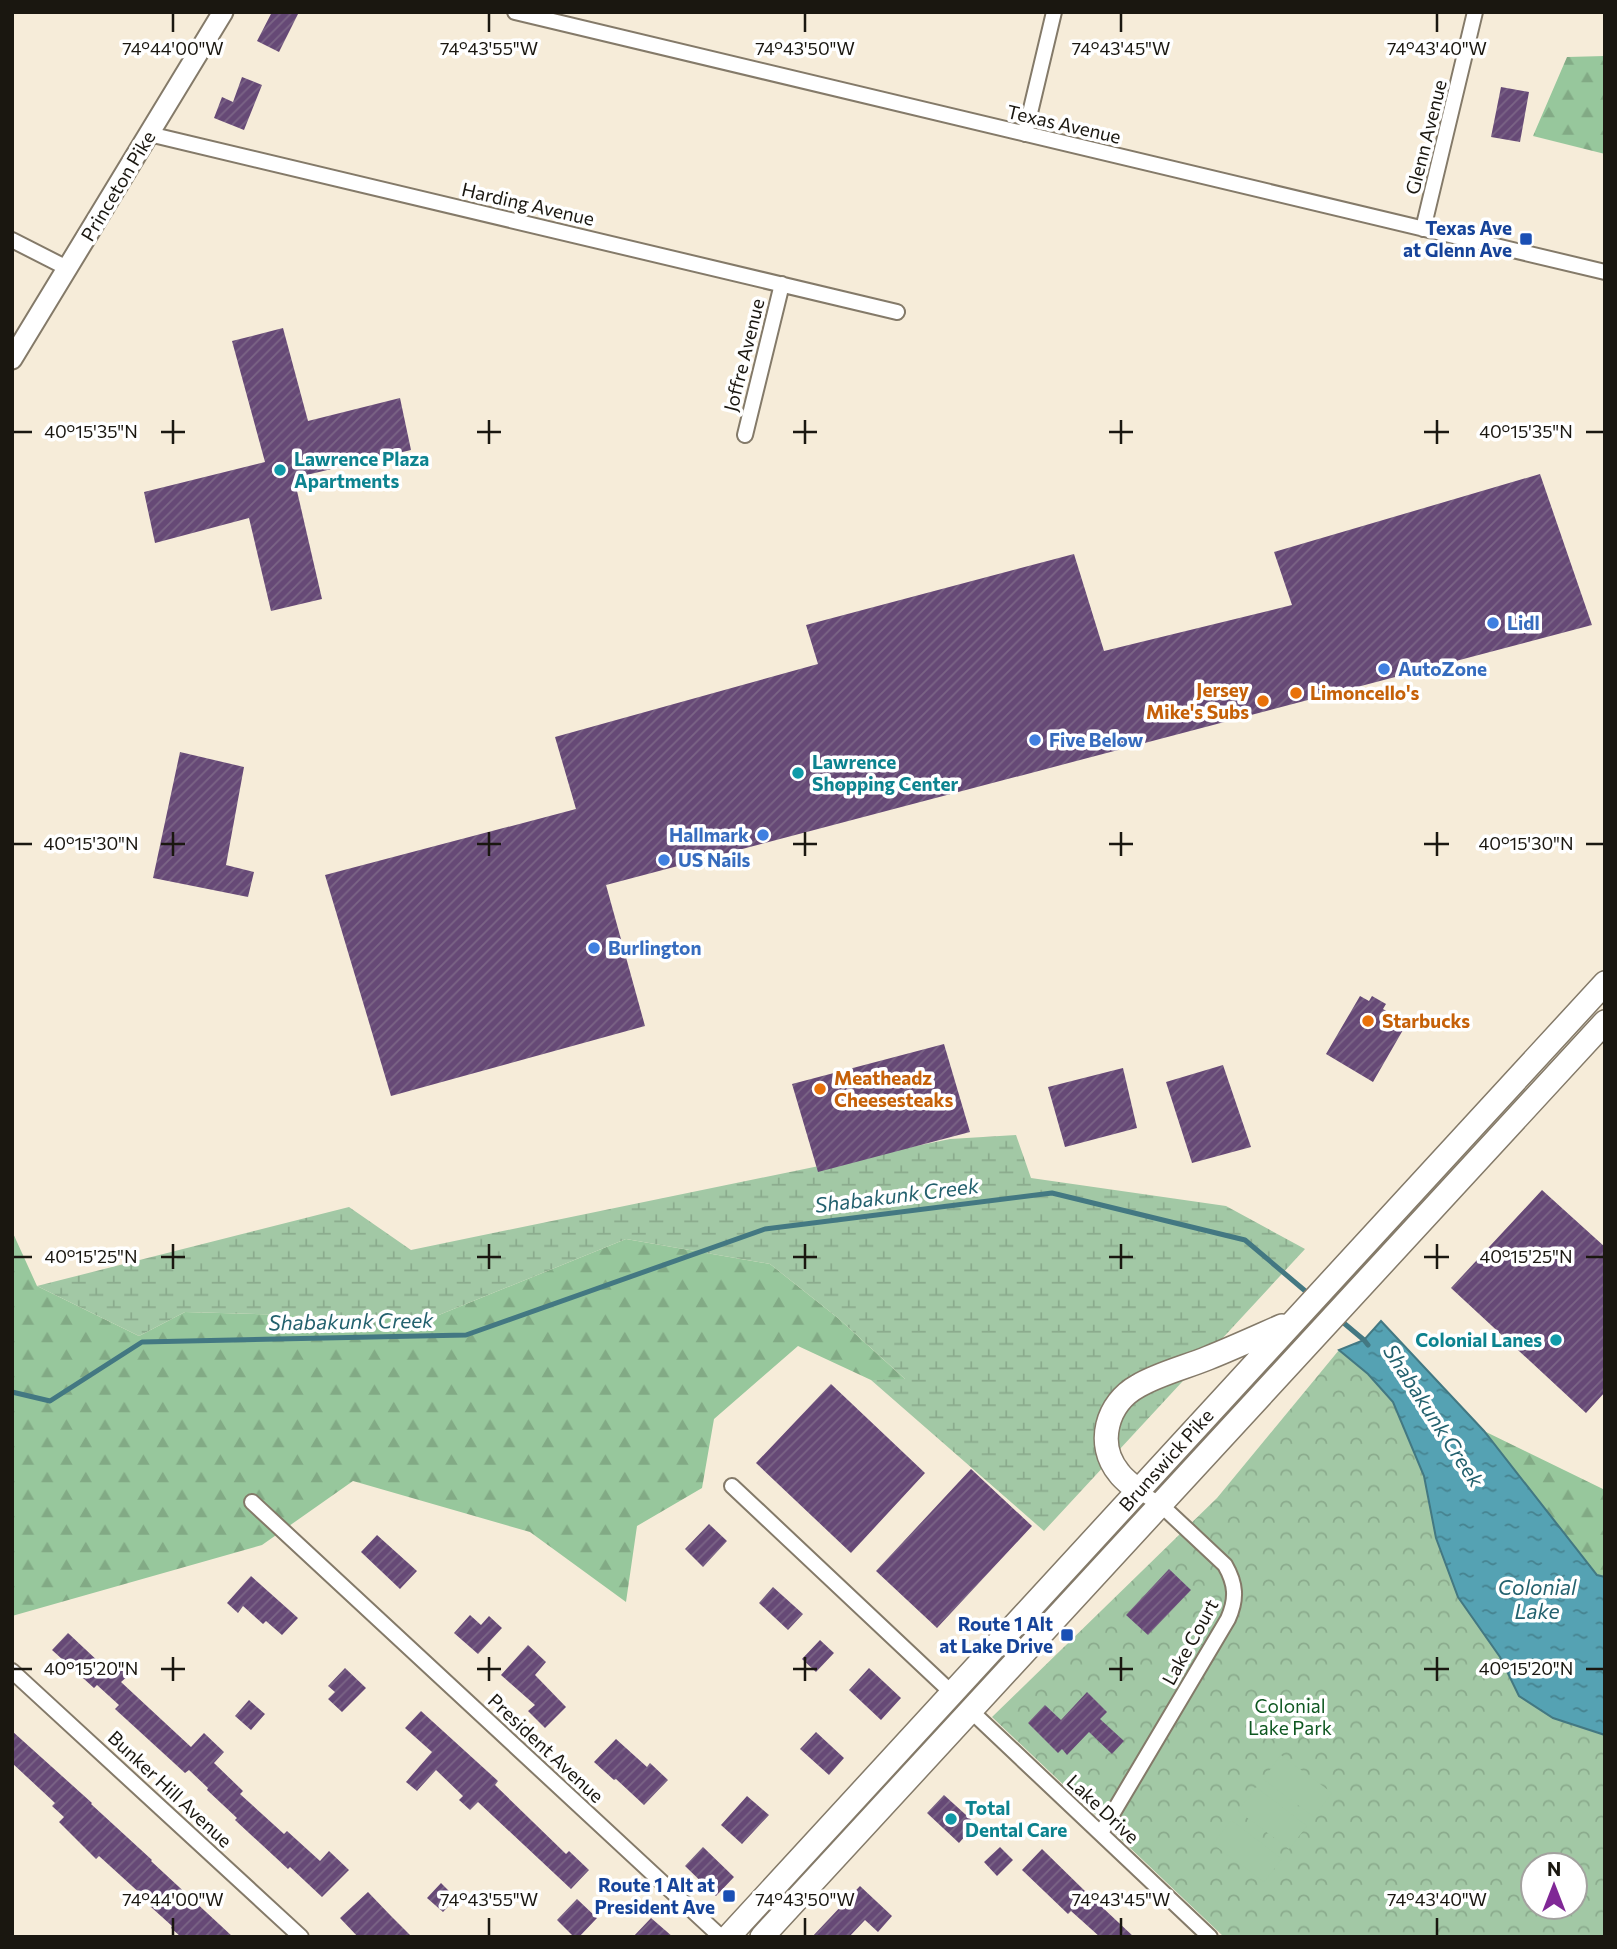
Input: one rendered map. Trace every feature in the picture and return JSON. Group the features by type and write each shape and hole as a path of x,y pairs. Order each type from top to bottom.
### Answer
{"main road":[{"name":"Princeton Pike","path":"12,359 223,12"},
{"name":"Brunswick Pike","path":"728,1937 1605,983"},
{"name":"Brunswick Pike","path":"762,1937 1605,1022"},
{"path":"1138,1491 1118,1472 1109,1456 1106,1440 1108,1423 1114,1408 1124,1395 1139,1385 1214,1356 1297,1316"}],"street":[{"name":"Texas Avenue","path":"515,12 1605,272"},
{"path":"1025,134 1054,12"},
{"name":"Glenn Avenue","path":"1423,229 1475,12"},
{"name":"Harding Avenue","path":"149,134 897,312"},
{"path":"12,240 67,268"},
{"name":"Joffre Avenue","path":"745,435 782,284"},
{"path":"732,1486 952,1693"},
{"name":"Lake Court","path":"1101,1833 1234,1606 1234,1585 1225,1565 1161,1506 1138,1491"},
{"name":"President Avenue","path":"252,1502 721,1937"},
{"name":"Bunker Hill Avenue","path":"12,1671 301,1937"},
{"name":"Lake Drive","path":"970,1710 1210,1937"}],"green space":[{"path":"1605,56 1605,154 1533,136 1567,57"},
{"path":"1016,1135 1031,1178 1226,1206 1305,1249 1044,1531 871,1380 905,1379 838,1318 770,1264 626,1239 429,1319 185,1312 139,1336 37,1286 349,1207 411,1250 950,1139"},
{"path":"12,1231 37,1286 139,1336 185,1312 429,1319 626,1239 770,1264 838,1318 906,1380 871,1380 798,1346 714,1419 702,1488 637,1526 626,1602 530,1532 353,1481 262,1545 12,1616"},
{"name":"Colonial Lake Park","path":"1339,1350 1368,1374 1393,1402 1424,1476 1436,1538 1458,1597 1500,1657 1519,1696 1553,1718 1605,1735 1605,1937 1224,1937 992,1717 1217,1498"},
{"path":"1484,1431 1605,1490 1605,1577 1597,1575"},
{"path":"1281,1755 1332,1793 1314,1817 1263,1779"},
{"path":"1256,1787 1307,1826 1289,1849 1238,1811"},
{"path":"1231,1820 1282,1859 1264,1882 1213,1844"}],"water":[{"name":"Colonial Lake","path":"1381,1321 1484,1431 1597,1575 1605,1577 1605,1735 1553,1718 1519,1696 1500,1657 1458,1597 1436,1538 1424,1476 1393,1402 1368,1374 1339,1350 1364,1340"}],"building":[{"path":"272,12 299,12 279,52 257,41"},
{"path":"242,77 262,85 244,130 214,118 222,97 233,102"},
{"path":"1501,87 1529,92 1520,142 1491,137"},
{"name":"Lawrence Plaza Apartments","path":"283,328 308,421 400,398 411,450 294,478 322,599 271,611 249,518 155,543 144,492 265,462 232,341"},
{"name":"Lawrence Shopping Center","path":"1540,474 1592,625 606,885 645,1026 391,1096 325,875 576,809 555,737 818,664 806,625 1074,554 1104,651 1292,605 1274,552"},
{"path":"180,752 244,767 226,865 254,872 248,897 153,878"},
{"path":"1360,996 1369,1001 1372,996 1386,1004 1383,1009 1407,1023 1373,1082 1326,1054"},
{"path":"944,1044 970,1132 818,1172 792,1084"},
{"path":"1223,1065 1251,1147 1192,1163 1166,1082"},
{"path":"1123,1068 1137,1128 1065,1147 1048,1087"},
{"name":"Colonial Lanes","path":"1542,1190 1605,1247 1605,1392 1586,1413 1451,1288"},
{"path":"831,1384 925,1473 851,1553 756,1463"},
{"path":"971,1469 1032,1526 937,1628 876,1571"},
{"path":"709,1524 727,1541 703,1567 685,1549"},
{"path":"377,1535 417,1571 400,1589 361,1552"},
{"path":"1169,1569 1191,1590 1148,1635 1126,1615"},
{"path":"251,1576 298,1618 282,1635 266,1621 263,1624 243,1606 238,1613 227,1603"},
{"path":"773,1587 803,1614 788,1630 759,1603"},
{"path":"470,1615 481,1625 489,1616 502,1628 478,1654 454,1633"},
{"path":"68,1633 101,1664 104,1661 113,1670 118,1665 129,1675 121,1682 191,1747 204,1733 224,1752 214,1763 243,1791 240,1794 284,1834 287,1831 320,1861 329,1851 349,1870 322,1897 290,1867 288,1869 235,1820 237,1818 189,1770 185,1773 115,1709 119,1705 97,1685 94,1688 52,1650"},
{"path":"820,1640 834,1653 816,1672 802,1659"},
{"path":"528,1645 546,1662 535,1675 566,1707 545,1728 528,1711 535,1705 501,1675"},
{"path":"345,1668 366,1688 342,1712 328,1699 335,1692 328,1686"},
{"path":"869,1668 901,1698 881,1720 849,1690"},
{"path":"1087,1692 1107,1712 1100,1719 1124,1741 1112,1754 1089,1732 1067,1755 1062,1749 1058,1753 1028,1723 1045,1705 1061,1720"},
{"path":"249,1700 265,1714 251,1730 235,1716"},
{"path":"421,1711 498,1781 495,1785 566,1854 569,1851 589,1870 571,1889 478,1802 470,1810 459,1800 463,1796 436,1770 417,1791 406,1782 432,1752 405,1728"},
{"path":"12,1731 233,1937 181,1937 141,1898 143,1896 99,1856 96,1859 59,1822 64,1817 52,1806 55,1803 12,1763"},
{"path":"816,1732 844,1758 829,1775 800,1749"},
{"path":"616,1739 647,1767 650,1763 668,1780 644,1805 594,1762"},
{"name":"Total Dental Care","path":"944,1795 976,1824 959,1843 927,1813"},
{"path":"747,1796 769,1815 742,1844 721,1825"},
{"path":"703,1847 734,1877 716,1896 685,1866"},
{"path":"1000,1847 1013,1860 997,1876 984,1862"},
{"path":"1042,1849 1134,1937 1100,1937 1071,1911 1068,1914 1022,1870"},
{"path":"441,1883 456,1898 443,1912 427,1898"},
{"path":"860,1886 892,1916 878,1932 865,1920 849,1937 812,1937"},
{"path":"368,1892 412,1937 358,1937 340,1918"},
{"path":"577,1899 597,1918 579,1937 574,1937 557,1920"},
{"path":"651,1918 673,1937 633,1937"}],"waterway":[{"name":"Shabakunk Creek","path":"12,1392 50,1401 142,1342 466,1335 765,1229 1052,1193 1245,1240 1310,1295"},
{"name":"Shabakunk Creek","path":"1339,1319 1368,1345"}],"place":[{"name":"Texas Ave at Glenn Ave","path":"1526,239"},
{"name":"Lawrence Plaza Apartments","path":"280,470"},
{"name":"Lidl","path":"1493,623"},
{"name":"AutoZone","path":"1384,669"},
{"name":"Limoncello's","path":"1296,693"},
{"name":"Jersey Mike's Subs","path":"1263,701"},
{"name":"Five Below","path":"1035,740"},
{"name":"Lawrence Shopping Center","path":"798,773"},
{"name":"Hallmark","path":"763,835"},
{"name":"US Nails","path":"664,860"},
{"name":"Burlington","path":"594,948"},
{"name":"Starbucks","path":"1368,1021"},
{"name":"Meatheadz Cheesesteaks","path":"820,1089"},
{"name":"Colonial Lanes","path":"1556,1340"},
{"name":"Route 1 Alt at Lake Drive","path":"1067,1635"},
{"name":"Total Dental Care","path":"951,1819"},
{"name":"Route 1 Alt at President Ave","path":"729,1896"}]}
